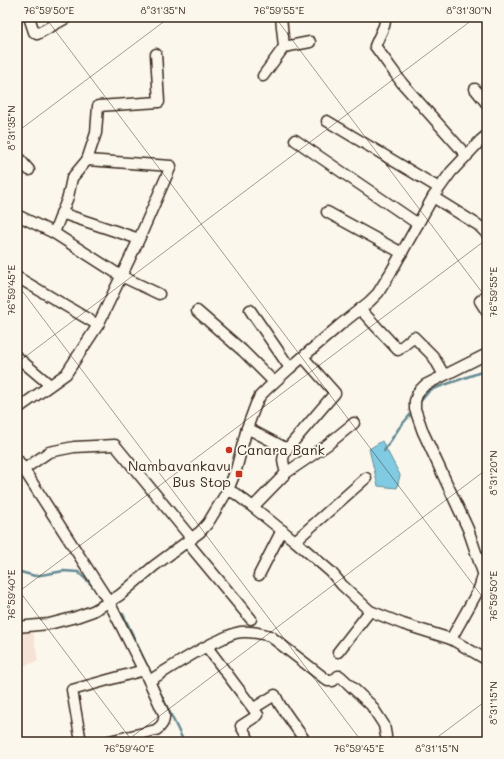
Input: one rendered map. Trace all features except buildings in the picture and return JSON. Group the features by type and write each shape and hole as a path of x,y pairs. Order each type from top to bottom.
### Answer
{"street":[{"path":"29,17 34,32 37,34 68,17"},
{"path":"263,76 284,47 281,17"},
{"path":"386,17 384,26 375,46 402,83 467,156"},
{"path":"284,47 310,42"},
{"path":"54,233 68,197 72,178 87,160 96,133 98,106 159,102 156,54"},
{"path":"475,90 487,104"},
{"path":"327,121 439,188"},
{"path":"17,627 49,624 93,611 120,595 154,566 200,532 208,523 228,490 236,470 256,404 264,392 378,293 439,188 451,172 487,135"},
{"path":"295,140 418,224"},
{"path":"17,156 29,170"},
{"path":"17,409 66,374 98,325 139,239 171,166 87,160"},
{"path":"433,197 478,225 487,234"},
{"path":"327,212 402,253"},
{"path":"61,214 139,239"},
{"path":"17,215 54,233 121,276 159,294"},
{"path":"17,277 98,325"},
{"path":"487,295 480,301 487,312"},
{"path":"360,309 398,350 414,337 432,356 444,375"},
{"path":"250,310 290,368"},
{"path":"197,311 243,351 274,382"},
{"path":"451,639 479,589 483,573 468,529 422,432 415,409 415,401 419,391 425,385 487,354"},
{"path":"17,357 50,385"},
{"path":"286,472 282,460 287,449 335,393 303,357"},
{"path":"253,507 286,472 327,445 354,423"},
{"path":"248,428 287,449"},
{"path":"20,472 50,452 74,447 115,445 251,619"},
{"path":"17,459 20,472 109,602 144,670 164,714 164,719 160,727 156,730 105,742"},
{"path":"295,541 366,478"},
{"path":"228,490 236,494 295,541 331,572 342,585 370,611 403,624 451,639 487,660"},
{"path":"259,576 282,530"},
{"path":"338,652 370,611"},
{"path":"149,681 206,647 236,633 259,632 270,636 328,681 332,681 340,676 371,705 384,725 386,736"},
{"path":"206,647 258,715 241,726 250,742"},
{"path":"81,742 72,690 144,670"},
{"path":"254,708 275,695 306,742"}],"shaded area":[{"path":"17,632 33,632 38,661 17,668"}],"water":[{"path":"382,441 400,475 397,488 378,486 369,449"}],"waterway":[{"path":"420,402 430,390 487,370"},
{"path":"384,451 399,428 410,415"},
{"path":"17,571 35,576 64,571 78,572 95,588"},
{"path":"123,614 150,672"},
{"path":"156,684 184,742"}],"place":[{"name":"Canara Bank","path":"229,450"},
{"name":"Nambavankavu Bus Stop","path":"239,474"}]}
